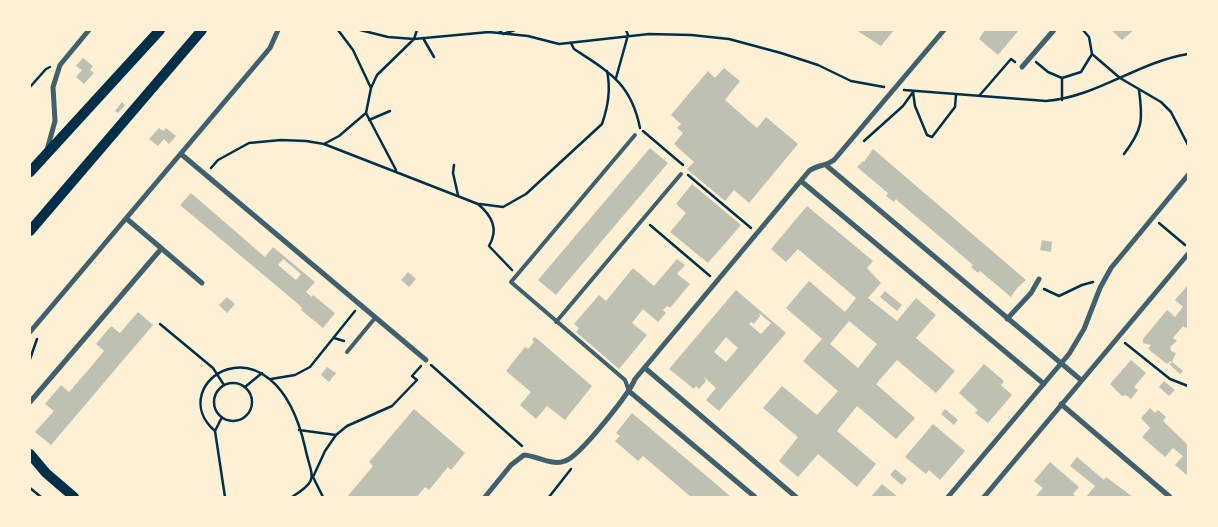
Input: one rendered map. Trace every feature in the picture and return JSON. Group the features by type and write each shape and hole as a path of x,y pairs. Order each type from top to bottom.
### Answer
{"main road":[{"path":"30,172 160,30"},
{"path":"30,231 202,30"},
{"path":"30,454 46,474 74,497"}],"street":[{"path":"46,153 55,121 53,87 60,64 89,30"},
{"path":"30,332 270,48 278,30"},
{"path":"485,497 511,465 524,455 559,463 568,461 578,452 630,392 635,379 644,368 801,181 814,167 827,166 834,160 944,30"},
{"path":"1022,67 1054,30"},
{"path":"181,154 426,360"},
{"path":"827,166 1081,380"},
{"path":"948,497 1061,364 1084,329 1104,280 1125,248 1188,176"},
{"path":"801,181 1044,384"},
{"path":"127,219 202,283"},
{"path":"30,402 161,248"},
{"path":"984,497 1188,254"},
{"path":"1007,319 1038,282"},
{"path":"644,368 796,497"},
{"path":"630,392 754,497"},
{"path":"1062,404 1170,497"},
{"path":"30,461 46,474"}],"lane":[{"path":"630,392 625,380 511,282 635,135"},
{"path":"556,322 681,174"},
{"path":"347,352 375,318"}],"path":[{"path":"338,30 356,55 370,88"},
{"path":"360,30 388,37 414,39 472,32 503,34 528,36 559,44 628,35 690,35 729,39 818,65 851,81 913,92 1046,101 1078,96 1120,78 1188,54"},
{"path":"397,172 366,113 370,88 382,70 414,39 417,30"},
{"path":"499,30 503,34"},
{"path":"503,34 515,30"},
{"path":"616,78 628,35 626,30"},
{"path":"1084,30 1089,38 1092,54 1120,78 1161,102 1171,112 1188,145"},
{"path":"423,38 434,57"},
{"path":"572,43 574,49 616,78 635,105 640,129 686,168 683,171 757,233"},
{"path":"1030,58 1048,72 1062,78 1081,72 1092,54"},
{"path":"979,96 1011,59 1022,67"},
{"path":"30,87 46,69 60,64"},
{"path":"206,175 218,160 249,143 281,140 324,144 478,204 504,207 526,194 602,124 608,108 609,83 607,71"},
{"path":"1062,78 1062,100"},
{"path":"1124,154 1141,127 1142,112 1139,90"},
{"path":"913,92 915,106 927,135 932,137 955,107 956,95"},
{"path":"861,144 903,106 913,92"},
{"path":"369,120 390,111"},
{"path":"324,144 339,136 366,113"},
{"path":"454,165 453,174 458,195"},
{"path":"478,204 491,217 494,228 494,237 489,246 517,275"},
{"path":"1152,217 1188,248"},
{"path":"643,219 716,281"},
{"path":"1038,282 1059,296 1082,285 1104,280"},
{"path":"272,379 295,375 310,367 360,305"},
{"path":"160,324 216,373 224,385"},
{"path":"1118,337 1170,379 1188,386"},
{"path":"292,497 310,485 325,451 336,435 347,426 392,406 400,400 417,380 412,376 426,360 521,443 524,455"},
{"path":"226,497 215,431 202,413 202,393 216,373 229,367 242,367 262,373 272,379 281,391 299,430 313,477 323,497"},
{"path":"245,387 262,373"},
{"path":"238,383 245,387 251,397 251,407 247,415 239,420 232,421 222,417 214,402 215,396 224,385 238,383"},
{"path":"215,431 222,417"},
{"path":"299,430 336,435"},
{"path":"549,497 570,470 578,452"},
{"path":"30,488 41,497"}],"building":[{"path":"856,30 894,30 881,46"},
{"path":"985,30 1019,30 998,55 979,39"},
{"path":"1111,30 1134,30 1122,40"},
{"path":"83,58 93,66 90,70 94,73 84,84 76,77 82,70 76,66"},
{"path":"724,68 740,81 725,100 757,128 766,117 798,144 749,203 734,190 725,201 687,169 694,162 674,144 683,133 677,128 681,124 671,115 708,71 715,78"},
{"path":"122,102 125,105 118,113 115,111"},
{"path":"159,128 163,131 166,128 176,136 169,144 164,139 158,146 149,139"},
{"path":"650,148 668,163 556,295 538,280"},
{"path":"873,149 1026,280 1011,297 980,271 978,273 971,267 973,265 896,199 894,202 886,196 888,193 857,167 864,162"},
{"path":"692,184 741,225 708,263 670,232 686,213 676,204"},
{"path":"191,193 265,257 273,247 315,282 306,292 312,297 313,295 335,313 323,328 301,310 302,308 297,303 180,205","holes":["283,259 301,274 296,280 278,265"]},
{"path":"807,206 873,261 867,268 881,283 868,298 897,321 916,298 936,315 916,338 955,371 936,393 897,360 876,384 915,418 896,439 857,406 837,431 876,464 857,487 818,454 798,477 779,461 798,437 763,408 782,386 817,415 838,391 803,361 822,339 786,308 809,281 845,312 856,298 798,249 786,262 771,249","holes":["849,321 877,344 858,368 830,344"]},
{"path":"1042,240 1052,242 1051,252 1040,250"},
{"path":"677,259 685,265 677,274 690,284 670,308 667,306 663,310 666,313 658,322 643,309 632,323 647,335 619,369 576,332 579,328 574,324 599,295 606,301 633,268 654,286"},
{"path":"408,272 416,279 409,287 401,280"},
{"path":"1188,285 1188,326 1186,328 1183,326 1173,338 1177,341 1170,347 1171,351 1176,353 1172,362 1170,361 1167,364 1148,349 1151,345 1143,343 1143,339 1167,310 1175,317 1183,307 1175,300"},
{"path":"736,290 786,333 719,411 706,400 716,388 704,377 706,381 699,389 696,386 694,389 669,369","holes":["759,313 771,323 761,334 749,324 751,322 754,324 760,316","726,337 738,348 726,362 714,352"]},
{"path":"885,291 902,305 897,311 880,297"},
{"path":"227,297 235,304 227,313 219,305"},
{"path":"138,312 153,325 51,445 35,432 54,411 45,404 61,385 69,392 90,368 104,351 96,344 111,326 120,333"},
{"path":"535,337 592,386 565,420 547,406 536,419 520,405 531,392 506,371 525,347 528,349 534,342 532,339"},
{"path":"1131,360 1146,373 1134,387 1138,390 1131,399 1126,395 1122,396 1110,384"},
{"path":"1172,362 1183,371 1180,374 1169,364"},
{"path":"984,364 1004,381 1001,385 1012,395 988,423 975,413 978,410 959,393"},
{"path":"327,367 336,373 329,382 321,375"},
{"path":"1164,381 1175,390 1169,396 1159,387"},
{"path":"1150,408 1155,413 1158,410 1166,417 1163,421 1188,445 1188,476 1175,465 1183,456 1173,448 1165,457 1142,437 1150,428 1141,418"},
{"path":"414,409 465,453 451,470 448,467 429,490 425,487 417,497 347,497 373,466 369,462"},
{"path":"945,409 958,420 954,425 941,414"},
{"path":"632,413 731,497 691,497 643,456 638,461 615,441 620,436 616,433"},
{"path":"933,424 965,451 940,480 929,470 926,474 905,457"},
{"path":"1077,457 1104,480 1106,477 1133,497 1086,497 1095,486 1070,466"},
{"path":"1050,462 1079,487 1073,494 1076,497 1035,497 1043,488 1034,481"},
{"path":"895,469 907,479 902,485 890,475"},
{"path":"882,484 898,497 871,497"}]}
